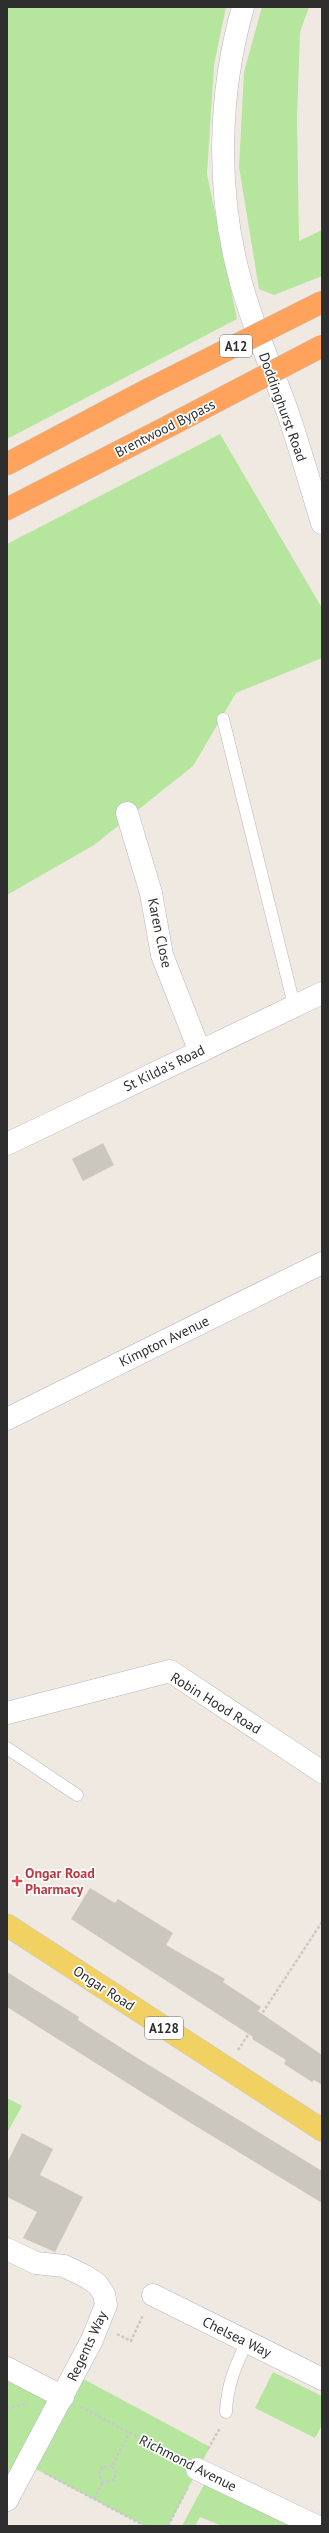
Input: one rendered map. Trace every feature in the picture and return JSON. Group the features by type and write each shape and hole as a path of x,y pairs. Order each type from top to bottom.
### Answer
{"highway":[{"name":"A12","path":"7,464 322,302"},
{"name":"Brentwood Bypass","path":"7,509 322,346"}],"main road":[{"name":"Ongar Road","path":"7,1925 322,2130"}],"street":[{"name":"Doddinghurst Road","path":"243,7 227,84 223,123 222,162 228,223 240,279 262,348 288,413 322,523"},
{"name":"Karen Close","path":"127,813 151,893 162,955 200,1052"},
{"name":"St Kilda's Road","path":"10,1138 200,1052 294,1005 322,993"},
{"name":"Kimpton Avenue","path":"7,1419 322,1263"},
{"name":"Robin Hood Road","path":"7,1713 170,1671 322,1772"},
{"name":"Regents Way","path":"7,2249 36,2264 64,2266 97,2284 104,2294 106,2305 98,2325 63,2397 7,2368"},
{"name":"Chelsea Way","path":"153,2295 322,2379"},
{"path":"7,2500 63,2397"},
{"name":"Richmond Avenue","path":"197,2469 316,2526"}],"lane":[{"path":"223,719 294,1005"},
{"path":"7,1748 76,1795"},
{"path":"226,2412 227,2395 233,2369 247,2342"}],"path":[{"path":"226,2068 322,1922"},
{"path":"98,2325 131,2341 153,2295"},
{"name":"Richmond Avenue","path":"63,2397 197,2469"},
{"path":"168,2526 226,2412"},
{"path":"112,2466 130,2432"},
{"path":"26,2464 146,2526"},
{"path":"103,2482 114,2480 116,2471 112,2466"},
{"path":"103,2482 99,2475 102,2467 112,2466"},
{"path":"94,2499 103,2482"}],"green space":[{"path":"7,7 226,7 214,65 207,174 237,319 7,439"},
{"path":"262,7 309,7 300,32 297,117 299,241 322,230 322,276 274,295 259,289 239,167 244,72"},
{"path":"220,434 322,608 322,658 236,693 193,766 94,845 7,895 7,544"},
{"path":"7,2098 22,2106 7,2133"},
{"path":"7,2368 62,2397 74,2374 210,2447 168,2526 145,2526 26,2464 7,2500"},
{"path":"273,2372 322,2396 322,2425 315,2438 255,2408"},
{"path":"205,2483 295,2526 222,2526 200,2517 195,2526 182,2526"}],"building":[{"path":"103,1143 114,1165 83,1181 72,1159"},
{"path":"90,1888 115,1903 118,1899 173,1933 166,1945 225,1979 223,1982 261,2007 258,2011 322,2055 322,2085 314,2080 312,2082 284,2064 286,2060 252,2039 253,2037 71,1919"},
{"path":"7,1972 79,2017 78,2020 126,2051 322,2171 322,2203 181,2117 7,2007"},
{"path":"22,2133 53,2149 40,2175 83,2197 55,2252 23,2238 37,2212 7,2197 7,2163"}],"place":[{"name":"Ongar Road Pharmacy","path":"17,1881"}]}
